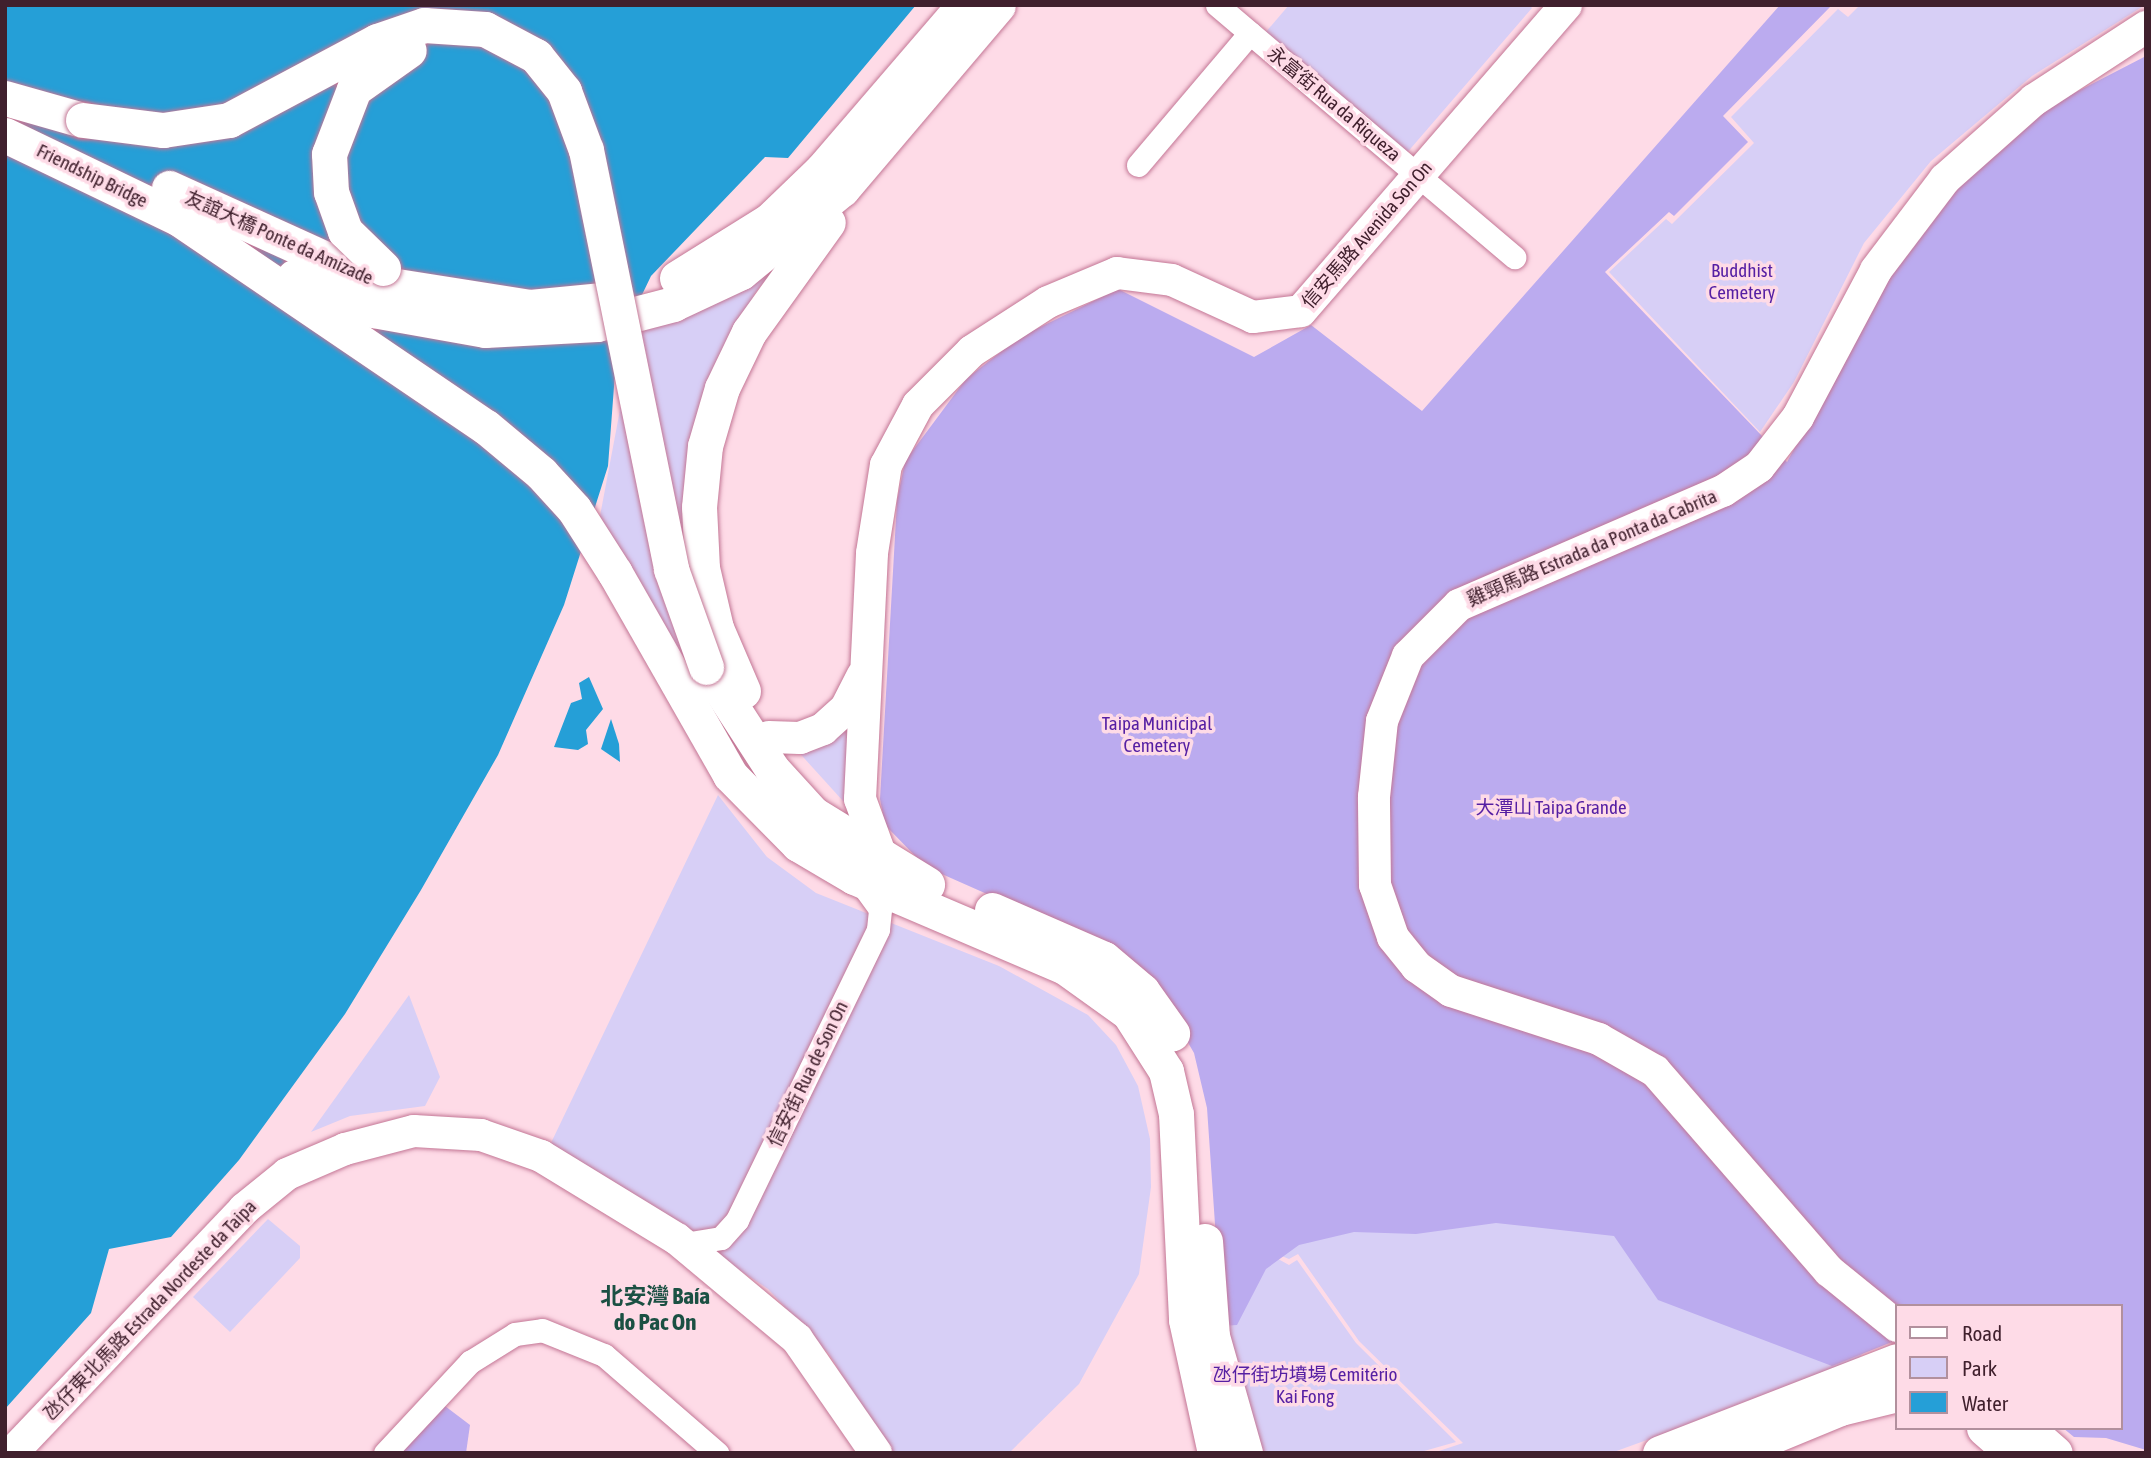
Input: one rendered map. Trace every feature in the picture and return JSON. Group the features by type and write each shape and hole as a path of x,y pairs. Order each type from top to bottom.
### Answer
{"main road":[{"path":"832,179 964,5"},
{"path":"178,218 373,310 446,326 548,331 673,304 741,272 946,65 998,5"},
{"path":"5,98 129,129 196,129 261,109 377,41 417,26 485,29 536,56 564,91 586,150 671,569 699,668"},
{"path":"424,295 383,268 345,231 331,192 329,154 340,113 376,68 425,44 468,43 529,72 568,138 654,566 699,668 755,779 809,834 873,874 1065,967 1103,989 1150,1039 1176,1114 1186,1320 1215,1453"},
{"path":"873,874 813,799 769,737 716,628 699,538 710,424 759,333 946,65"},
{"name":"友誼大橋 Ponte da Amizade","path":"5,110 334,266 424,295 556,306 670,282 748,239 832,179"},
{"name":"Friendship Bridge","path":"5,135 178,218"},
{"path":"178,218 515,450 574,509 615,573 730,775 798,844 1104,959 1142,991 1169,1027 1189,1070 1199,1114 1212,1336 1245,1453"},
{"path":"1660,1453 1896,1361"},
{"path":"1731,1453 1840,1408 1896,1394"},
{"path":"1986,1430 2013,1453"},
{"path":"2028,1430 2055,1453"}],"street":[{"name":"永富街 Rua da Riqueza","path":"1217,5 1514,257"},
{"name":"信安馬路 Avenida Son On","path":"873,874 860,799 878,490 905,425 949,371 1048,302 1116,273 1172,280 1253,317 1301,311 1419,176 1560,7"},
{"name":"雞頸馬路 Estrada da Ponta da Cabrita","path":"1896,1325 1829,1271 1655,1071 1599,1039 1451,990 1404,951 1378,902 1373,865 1382,721 1408,656 1459,605 1723,491 1759,467 1798,417 1876,270 1945,179 2023,107 2146,27"},
{"name":"永富街 Rua da Riqueza","path":"1138,164 1250,33"},
{"path":"769,737 800,738 828,726 846,708 867,665"},
{"name":"信安街 Rua de Son On","path":"684,1244 721,1238 737,1220 878,929 873,874"},
{"name":"氹仔東北馬路 Estrada Nordeste da Taipa","path":"12,1453 244,1209 288,1174 345,1149 414,1131 481,1135 541,1156 601,1187 684,1244 797,1339 876,1453"},
{"path":"737,1220 727,1252 737,1289"},
{"name":"雞頸馬路 Estrada da Ponta da Cabrita","path":"1863,1301 1896,1359"},
{"path":"385,1453 470,1362 515,1334 542,1330 604,1355 716,1453"}],"green space":[{"path":"1289,5 1529,5 1532,8 1405,155 1265,33"},
{"name":"大潭山 Taipa Grande","path":"1780,5 1832,5 1723,116 1748,142 1674,216 1669,212 1605,272 1787,462 1882,288 1957,186 2055,103 2146,56 2146,1450 2106,1438 2074,1437 2065,1430 2123,1430 2123,1304 1896,1304 1896,1340 1832,1366 1658,1300 1614,1236 1496,1223 1416,1234 1354,1232 1299,1245 1266,1269 1237,1325 1222,1326 1207,1108 1194,1053 1152,980 1104,946 926,867 885,825 880,799 897,501 905,461 966,379 1020,337 1118,289 1254,357 1311,325 1422,411"},
{"name":"Buddhist Cemetery","path":"1860,5 2145,5 2032,76 1931,161 1864,243 1794,382 1760,432 1609,272 1666,219 1672,224 1754,143 1731,117 1838,9 1848,17"},
{"path":"805,232 755,293 708,394 717,657 678,678 600,516 636,325"},
{"path":"850,721 853,812 794,747"},
{"path":"718,795 767,857 816,893 999,966 1088,1015 1116,1045 1138,1086 1150,1139 1151,1187 1139,1274 1079,1384 1009,1453 890,1453 829,1354 768,1289 550,1145"},
{"path":"409,995 440,1077 425,1106 350,1116 311,1132"},
{"path":"1188,1019 1869,1345 1854,1365 1611,1453 1433,1453 1463,1443 1359,1341 1298,1254 1289,1259 1267,1250"},
{"path":"268,1219 300,1246 300,1258 230,1332 193,1297"},
{"name":"氹仔街坊墳場 Cemitério Kai Fong","path":"1269,1254 1289,1265 1297,1260 1356,1343 1456,1442 1417,1453 1262,1453 1225,1320"},
{"path":"445,1406 470,1425 466,1453 393,1453 420,1421"}],"water":[{"path":"5,5 916,5 788,158 765,157 651,276 617,347 608,466 564,605 498,755 421,890 345,1014 239,1160 171,1237 109,1249 91,1313 5,1409"},
{"path":"589,677 603,709 586,730 588,744 578,750 554,747 571,703 582,699 579,683"},
{"path":"611,719 619,744 620,762 601,749"}],"district":[{"name":"北安灣 Baía do Pac On","path":"655,1309"}],"park label":[{"name":"Taipa Municipal Cemetery","path":"1157,735"}]}
